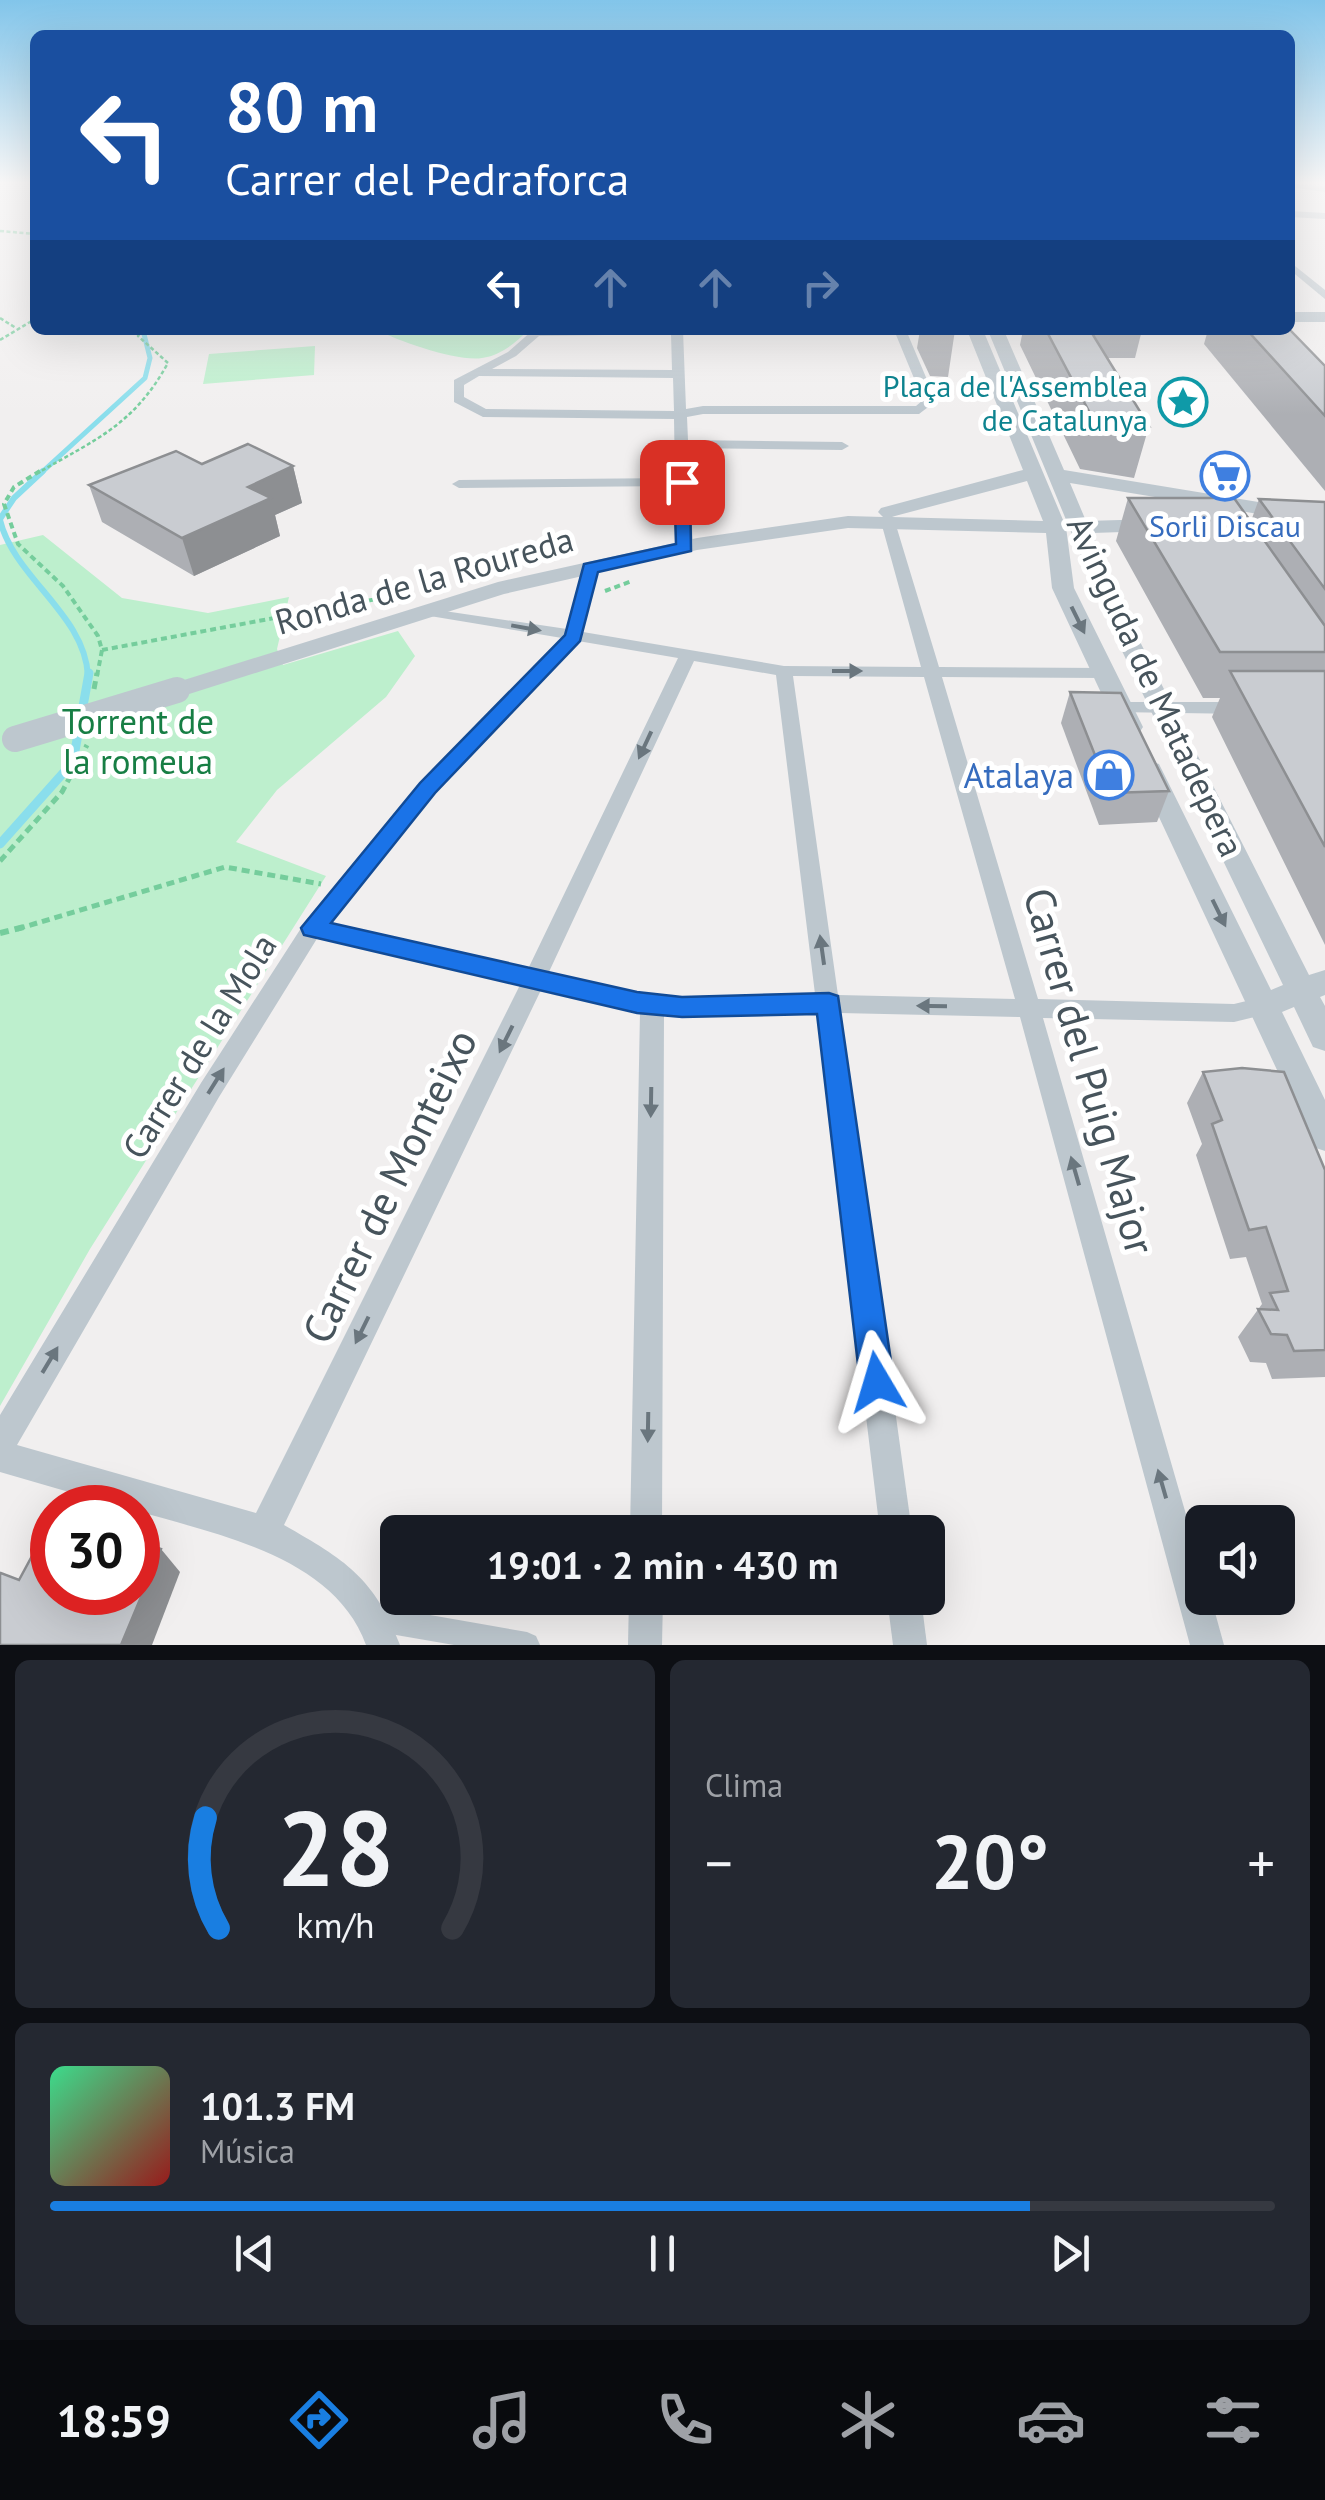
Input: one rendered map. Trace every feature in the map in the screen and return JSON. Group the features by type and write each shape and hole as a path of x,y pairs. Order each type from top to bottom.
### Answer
{"street":[{"path":"1295,269 1325,296"},
{"path":"1295,317 1325,317"},
{"path":"1295,329 1325,328"},
{"path":"535,335 512,354 458,383 458,399 484,412 678,415 703,410 919,410 930,401 902,335"},
{"path":"676,335 685,547"},
{"name":"Avinguda de Matadepera","path":"977,335 1036,472 1314,988 1325,1038"},
{"name":"Avinguda de Matadepera","path":"997,335 1059,475 1068,527 1062,588 1325,1136"},
{"path":"473,373 678,374"},
{"path":"681,444 842,446"},
{"path":"848,522 1036,472 1325,519"},
{"path":"459,484 682,482"},
{"name":"Ronda de la Roureda","path":"8,742 177,690 427,601 685,547 848,522 1068,527 1184,519 1180,500 1163,492"},
{"path":"965,493 963,509 978,523"},
{"name":"Carrer del Puig Major","path":"888,522 1207,1645"},
{"path":"1240,527 1325,534"},
{"path":"574,636 590,568"},
{"path":"427,601 574,636 784,671 1104,673"},
{"name":"Carrer de la Mola","path":"0,1444 210,1090 313,928 428,788 574,636"},
{"name":"Carrer de Monteixo","path":"264,1532 687,657"},
{"path":"784,671 894,1515"},
{"path":"1120,708 1271,707"},
{"path":"313,928 652,1004 1234,1013 1314,988"},
{"path":"646,1515 652,1004"},
{"path":"0,1456 264,1532 331,1570 378,1631 528,1645"},
{"path":"645,1645 646,1615"},
{"path":"906,1615 910,1645"}],"path":[{"path":"0,318 16,328"},
{"path":"0,340 30,321"},
{"path":"92,698 102,650 82,608 45,566 18,544 4,504 14,487 126,421 153,390 168,363 139,335"},
{"path":"584,593 597,593 635,580"},
{"path":"102,650 427,601"},
{"path":"0,861 62,789 82,762 88,744"},
{"path":"0,933 63,918 225,867 346,888"}],"green space":[{"path":"388,335 523,335 502,351 482,358 458,357"},
{"path":"315,346 314,375 203,384 209,354"},
{"name":"Torrent de la romeua","path":"43,535 122,598 208,613 289,597 277,649 283,665 398,631 415,656 386,697 277,790 236,842 326,876 90,1249 0,1406 0,545"}],"building":[{"path":"1049,335 1093,335 1149,426 1092,417"},
{"path":"1252,335 1295,335 1325,366 1325,416"},
{"path":"248,444 293,466 248,487 271,498 182,538 89,485 176,451 202,464"},
{"path":"1128,498 1234,498 1325,626 1325,652 1220,652"},
{"path":"1259,499 1325,502 1325,589"},
{"path":"1230,671 1325,671 1325,847"},
{"path":"1070,692 1121,693 1169,791 1110,793"},
{"path":"1242,1068 1284,1072 1325,1170 1325,1350 1294,1351 1287,1335 1271,1334 1258,1309 1278,1310 1270,1293 1288,1291 1266,1227 1249,1230 1212,1124 1222,1120 1203,1072"},
{"path":"30,1560 30,1615 134,1615 121,1645 0,1645 0,1575 19,1580"}],"waterway":[{"path":"40,474 145,378 150,358 144,335"},
{"path":"0,519 14,498 43,471"},
{"path":"0,520 19,560 75,634 88,676"},
{"path":"0,844 73,762 89,673"}],"place":[{"name":"Plaça de l'Assemblea de Catalunya","path":"1183,402"},
{"name":"Sorli Discau","path":"1225,476"},
{"name":"Atalaya","path":"1109,775"}],"route":[{"path":"682,482 685,547 590,568 574,636 428,788 313,928 637,1003 682,1007 762,1002 829,1004 877,1382"}]}
